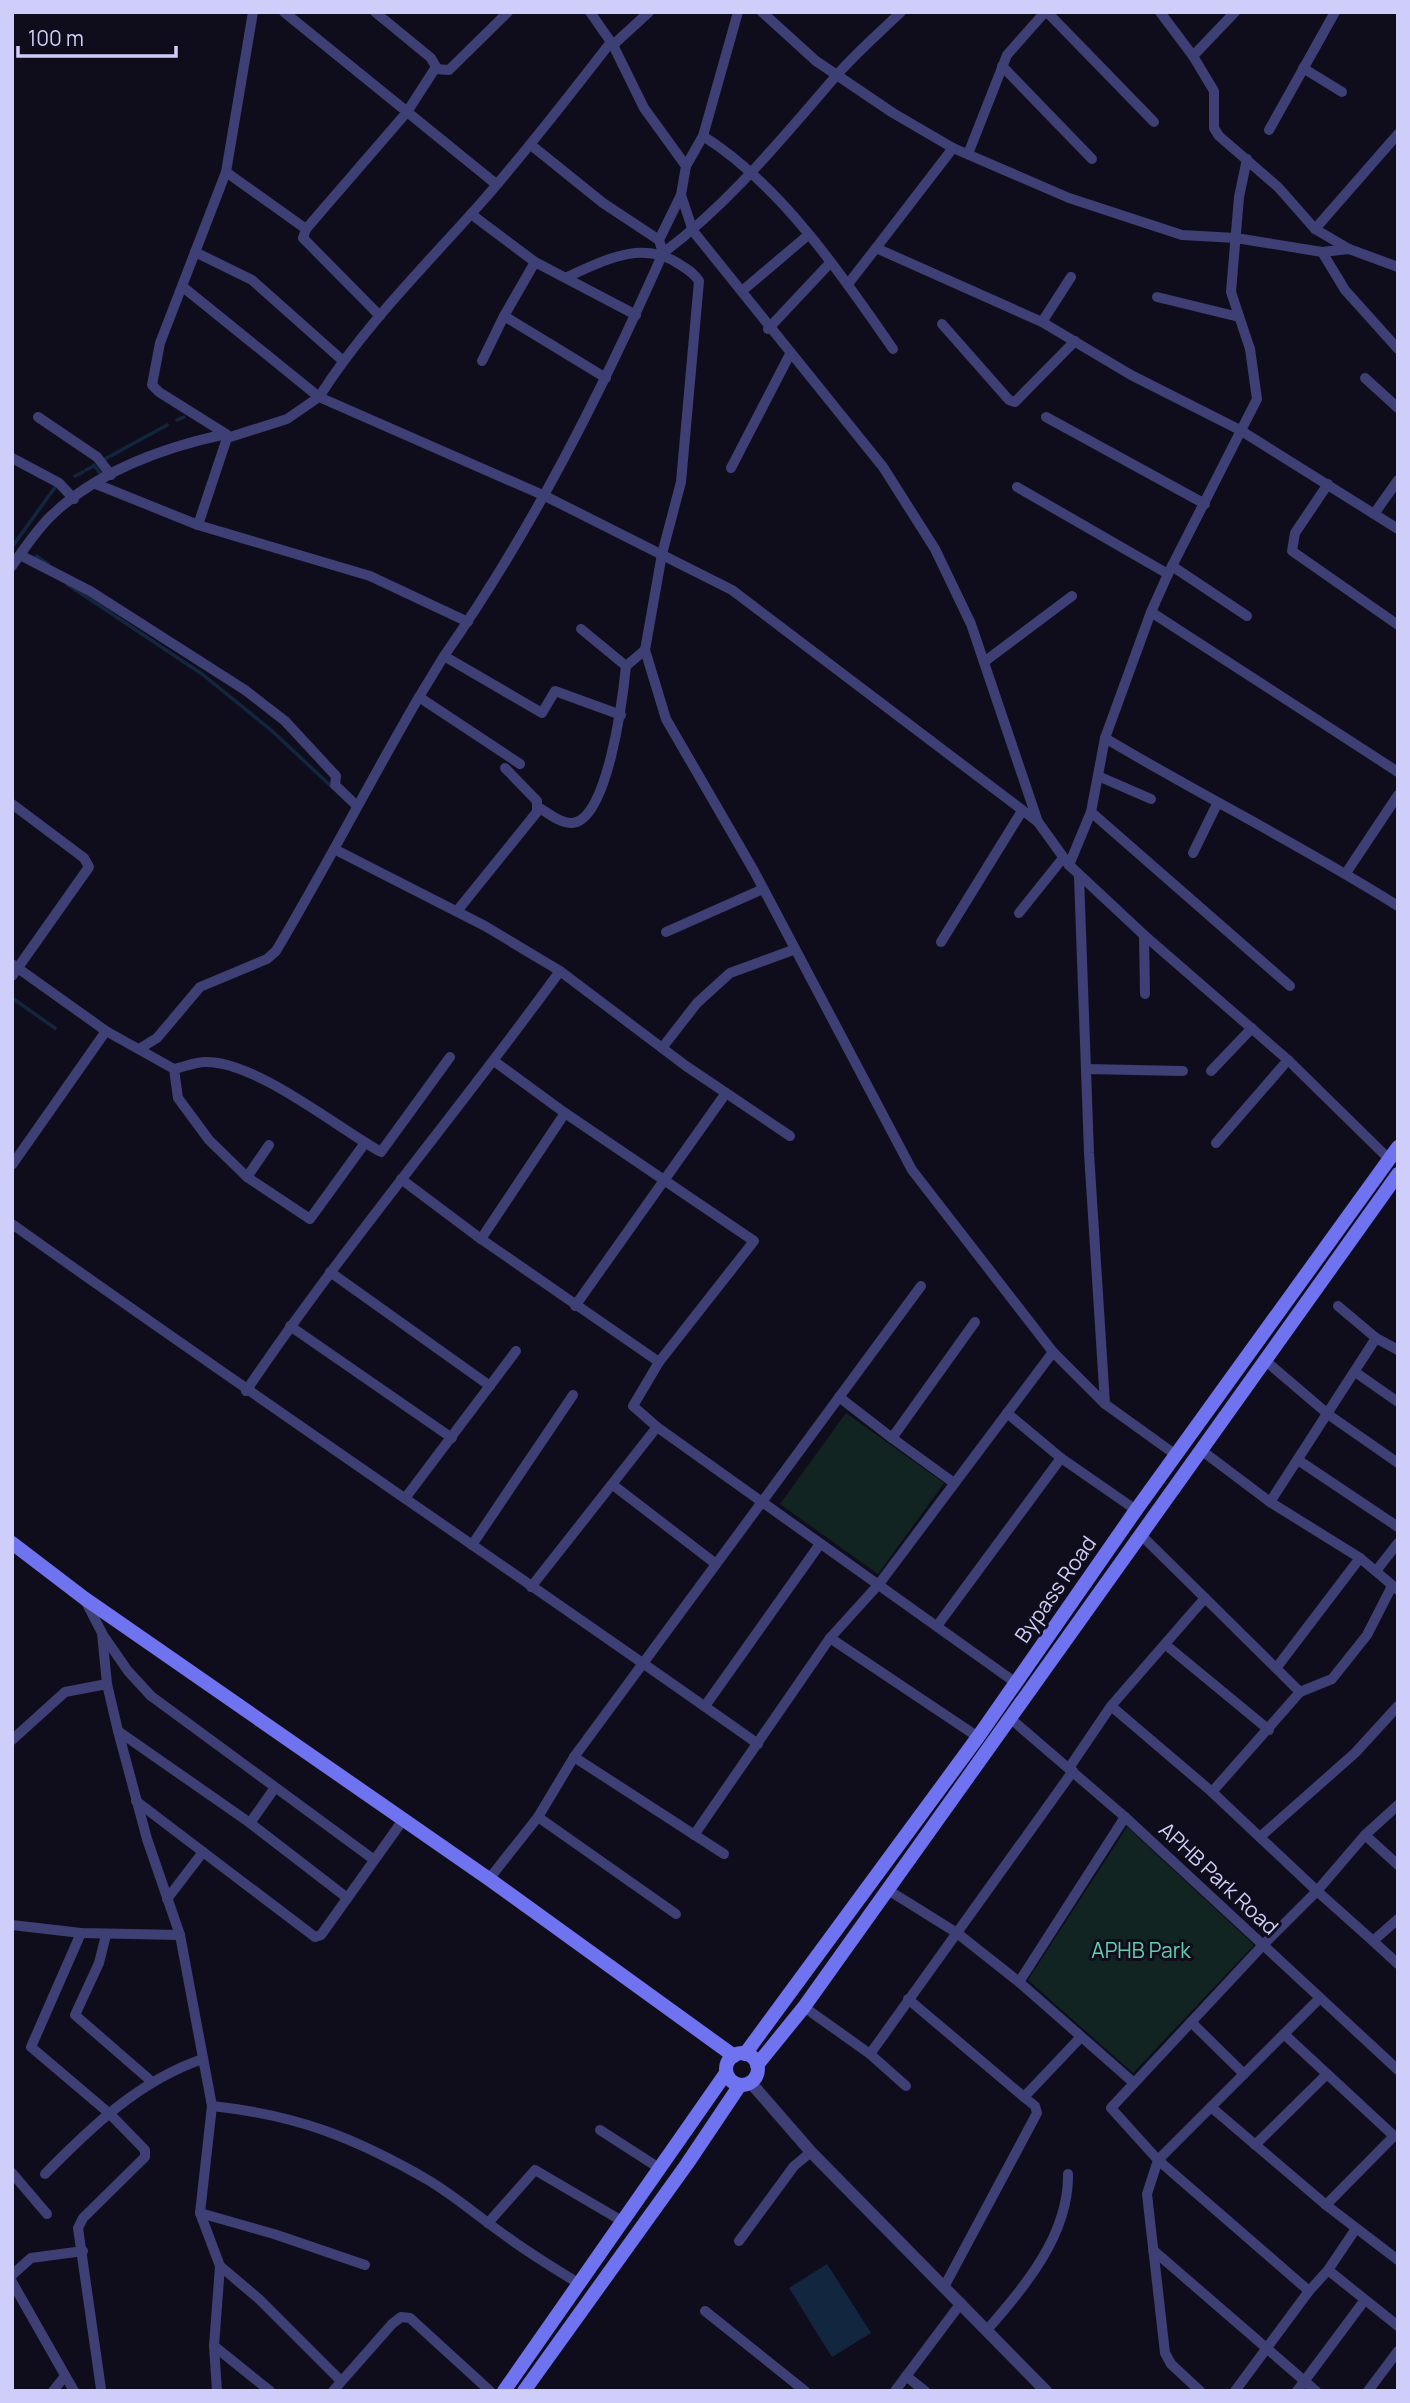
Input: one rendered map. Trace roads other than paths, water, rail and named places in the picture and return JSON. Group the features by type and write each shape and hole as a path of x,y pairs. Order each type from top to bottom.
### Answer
{"main road":[{"name":"Bypass Road","path":"739,2055 978,1737 1175,1455 1394,1153"},
{"name":"Bypass Road","path":"757,2065 804,2007 1398,1174"},
{"path":"12,1543 84,1598 757,2065 757,2075 745,2084 524,2391"},
{"path":"504,2391 726,2073 727,2063 739,2055"},
{"path":"726,2073 731,2081 745,2084"}],"street":[{"path":"227,436 152,385 160,343 226,172 253,12"},
{"path":"284,12 496,184"},
{"path":"375,12 431,58 435,69"},
{"path":"435,69 449,71 508,12"},
{"path":"590,12 612,43 644,107 686,166"},
{"path":"12,566 52,515 111,475 157,453 287,419 318,397 342,360 531,145 612,43 649,12"},
{"path":"738,12 703,136 686,166 681,195 664,224 659,240 663,253 699,281 681,482 662,554 645,650 666,719 763,889 912,1170 1053,1352 1105,1404 1175,1455"},
{"path":"762,12 816,61 892,113 953,148 1069,198 1182,235 1236,238 1322,252 1349,248"},
{"path":"139,1049 157,1038 200,987 267,959 276,951 336,850 356,805 419,697 545,496 606,379 663,253 693,231 783,141 837,75 901,12"},
{"path":"968,154 1007,55 1046,12 1154,122"},
{"path":"1160,12 1193,56 1214,91 1216,132 1278,187 1315,229 1349,248 1398,267"},
{"path":"1193,56 1235,12"},
{"path":"1269,130 1335,12"},
{"path":"1002,66 1092,159"},
{"path":"1303,68 1342,92"},
{"path":"380,316 303,238 306,229 407,112 435,69"},
{"path":"1315,229 1382,156 1398,134"},
{"path":"703,136 752,171 848,284 892,349"},
{"path":"531,145 603,203 659,240"},
{"path":"848,284 953,148"},
{"path":"1019,913 1066,861 1091,812 1105,738 1151,612 1257,399 1250,349 1231,292 1239,197 1247,159"},
{"path":"226,172 306,229"},
{"path":"681,195 693,231 768,328 883,467 936,549 971,624 1038,822 1066,861 1079,877 1144,935 1394,1153"},
{"path":"471,214 535,262 636,315"},
{"path":"742,291 807,236"},
{"path":"876,248 1042,321 1131,375 1240,430 1398,529"},
{"path":"195,252 252,280 342,360"},
{"path":"567,277 627,252 663,253"},
{"path":"1322,252 1345,290 1398,349"},
{"path":"482,361 535,262"},
{"path":"768,328 830,262"},
{"path":"1042,321 1071,277"},
{"path":"183,287 318,397 545,496 732,590 1038,822"},
{"path":"1157,297 1239,317"},
{"path":"504,316 606,379"},
{"path":"942,324 1009,400 1015,401 1075,341"},
{"path":"732,468 790,354"},
{"path":"1365,378 1398,408"},
{"path":"38,417 97,457 111,475"},
{"path":"1046,417 1205,504"},
{"path":"198,525 227,436"},
{"path":"12,458 59,483 74,499"},
{"path":"1374,514 1398,480"},
{"path":"96,484 198,525 370,576 468,622"},
{"path":"1328,484 1296,533 1292,551 1398,625"},
{"path":"1017,486 1170,570 1247,616"},
{"path":"20,555 90,592 245,690 285,721 336,776 335,785 356,805"},
{"path":"984,662 1072,596"},
{"path":"1151,612 1398,772"},
{"path":"581,629 625,667"},
{"path":"505,768 538,807 557,819 573,823 587,817 599,795 621,715 625,667 645,650"},
{"path":"444,656 542,712 555,691 621,715"},
{"path":"419,697 520,764"},
{"path":"1105,738 1217,804 1346,873 1398,906"},
{"path":"1098,776 1151,799"},
{"path":"1346,873 1398,795"},
{"path":"12,804 83,858 89,867 14,969 106,1031 174,1069 205,1062 243,1070 297,1099 381,1153 450,1058"},
{"path":"1194,853 1217,804"},
{"path":"457,911 538,807"},
{"path":"941,942 1022,811"},
{"path":"1091,812 1290,986"},
{"path":"336,850 457,911 560,971 662,1048 790,1136"},
{"path":"1079,877 1086,1069 1105,1404"},
{"path":"666,932 763,889"},
{"path":"1144,935 1145,994"},
{"path":"662,1048 697,1003 730,973 793,950"},
{"path":"246,1391 330,1272 495,1061 560,971"},
{"path":"1211,1071 1251,1028"},
{"path":"12,1165 106,1031"},
{"path":"1216,1143 1288,1060"},
{"path":"495,1061 565,1113 664,1177 754,1241 659,1362 633,1406 657,1427 1016,1683"},
{"path":"174,1069 178,1098 209,1140 247,1177 310,1219 365,1143"},
{"path":"1086,1069 1183,1071"},
{"path":"575,1306 726,1093"},
{"path":"481,1239 565,1113"},
{"path":"247,1177 270,1145"},
{"path":"401,1179 575,1306 659,1362"},
{"path":"12,1224 246,1391 406,1497 758,1744"},
{"path":"330,1272 490,1386"},
{"path":"489,1879 538,1817 574,1757 921,1286"},
{"path":"1338,1306 1376,1338 1398,1350"},
{"path":"892,1438 975,1322"},
{"path":"290,1326 452,1438"},
{"path":"1270,1502 1329,1415 1376,1338"},
{"path":"406,1497 516,1351"},
{"path":"694,1835 830,1638 879,1584 1053,1352"},
{"path":"1266,1362 1329,1415 1398,1463"},
{"path":"1355,1372 1398,1402"},
{"path":"472,1545 573,1395"},
{"path":"839,1398 954,1483"},
{"path":"1007,1413 1061,1458 1136,1510"},
{"path":"531,1587 657,1427"},
{"path":"1201,1450 1270,1502 1360,1559 1395,1588 1367,1635 1332,1679 1300,1692 1212,1792"},
{"path":"937,1626 1061,1458"},
{"path":"1298,1460 1398,1527"},
{"path":"613,1485 716,1564"},
{"path":"1142,1536 1300,1692"},
{"path":"1376,1571 1398,1543"},
{"path":"705,1706 821,1544"},
{"path":"1277,1667 1360,1559"},
{"path":"84,1598 102,1633 142,1689 274,1789 373,1859"},
{"path":"870,2054 1071,1769 1111,1706 1205,1598"},
{"path":"102,1633 107,1684 136,1801 180,1935 212,2106 200,2213 220,2266 214,2346 217,2391"},
{"path":"830,1638 978,1737"},
{"path":"1166,1645 1269,1730"},
{"path":"12,1740 65,1692 107,1684"},
{"path":"1111,1706 1212,1792 1398,1964"},
{"path":"1260,1837 1355,1753 1398,1706"},
{"name":"APHB Park Road","path":"1011,1719 1125,1817 1398,2070"},
{"path":"118,1731 250,1823 346,1897"},
{"path":"574,1757 724,1854"},
{"path":"250,1823 274,1789"},
{"path":"136,1801 315,1937 321,1935 403,1820"},
{"path":"1309,2291 1158,2160 1111,2108 1317,1891 1364,1835 1398,1805"},
{"path":"538,1817 676,1914"},
{"path":"1019,1982 1125,1817"},
{"path":"1364,1835 1398,1865"},
{"path":"167,1899 203,1852"},
{"path":"888,1890 957,1933 1019,1982 1134,2083"},
{"path":"1373,1941 1398,1919"},
{"path":"12,1925 106,1935 180,1935"},
{"path":"80,1933 31,2047 110,2114 142,2145 145,2157 80,2222 101,2389"},
{"path":"106,1935 99,1963 75,2015 151,2081"},
{"path":"908,1998 1035,2106 1037,2113 944,2287"},
{"path":"1200,2391 1165,2356 1147,2194 1158,2160 1320,1998"},
{"path":"804,2007 870,2054 906,2086"},
{"path":"1191,2022 1244,2074"},
{"path":"1284,2034 1394,2136 1326,2205"},
{"path":"1024,2097 1080,2038"},
{"path":"45,2174 110,2114 151,2081 203,2059"},
{"path":"1255,2145 1327,2074"},
{"path":"745,2084 1046,2391"},
{"path":"212,2106 265,2112 322,2128 360,2144 430,2181 579,2283"},
{"path":"1211,2107 1355,2230 1398,2260"},
{"path":"600,2130 659,2168"},
{"path":"739,2241 794,2166 811,2152"},
{"path":"488,2223 535,2170 622,2221"},
{"path":"12,2173 47,2214"},
{"path":"987,2330 1013,2300 1062,2222 1069,2199 1068,2174"},
{"path":"200,2213 274,2234 365,2266"},
{"path":"1235,2391 1269,2349 1309,2291 1328,2270 1355,2230"},
{"path":"1153,2250 1316,2391"},
{"path":"12,2275 31,2258 83,2251"},
{"path":"220,2266 259,2299 340,2380"},
{"path":"1328,2270 1398,2326"},
{"path":"12,2282 74,2391"},
{"path":"1297,2391 1364,2301"},
{"path":"895,2391 961,2304"},
{"path":"705,2311 805,2391"},
{"path":"333,2391 340,2380 401,2317 410,2318 490,2391"},
{"path":"214,2346 270,2391"},
{"path":"1368,2391 1398,2351"},
{"path":"53,2391 65,2376"},
{"path":"906,2376 925,2391"}],"water":[{"path":"827,2264 871,2333 832,2357 789,2288"}],"waterway":[{"path":"177,420 184,417"},
{"path":"105,459 167,425"},
{"path":"94,465 102,476"},
{"path":"86,470 94,466"},
{"path":"75,476 83,472"},
{"path":"12,547 56,486"},
{"path":"36,556 48,564"},
{"path":"67,584 202,674 271,730 333,788"},
{"path":"12,998 55,1028"}],"park label":[{"name":"APHB Park","path":"1141,1950"}]}
